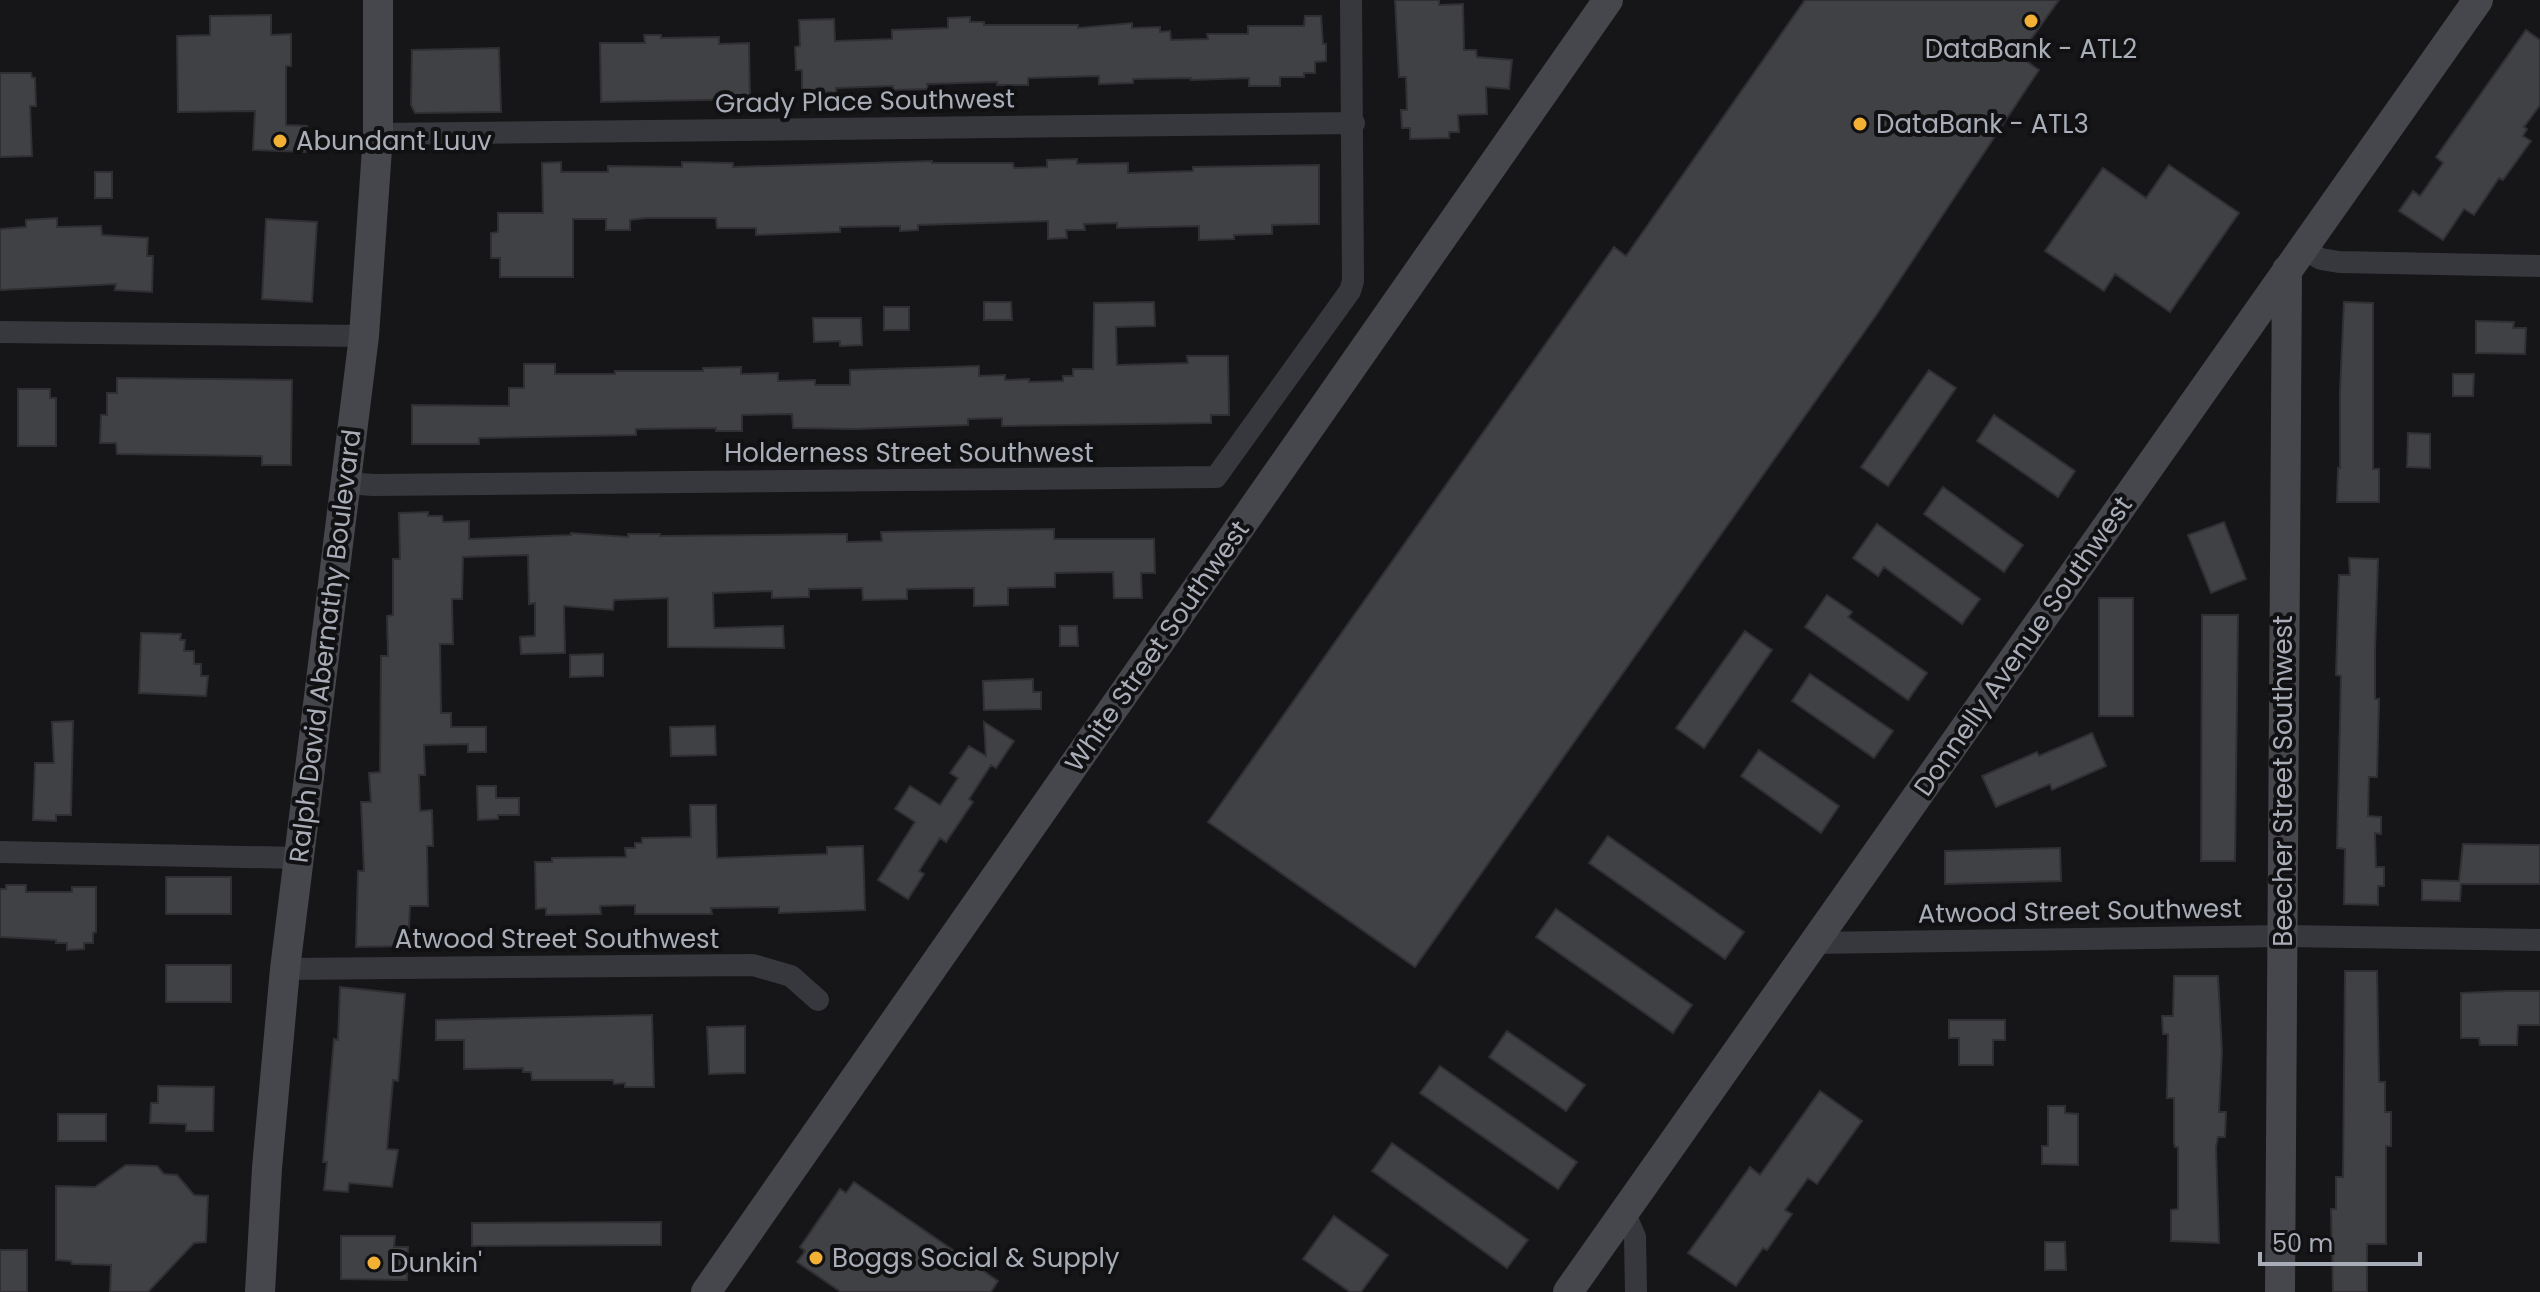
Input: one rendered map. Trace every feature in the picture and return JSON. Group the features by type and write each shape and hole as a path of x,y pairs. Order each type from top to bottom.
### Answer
{"street":[{"name":"Ralph David Abernathy Boulevard","path":"260,1292 267,1168 285,969 364,336 378,134 378,0"},
{"path":"1351,0 1354,123"},
{"name":"White Street Southwest","path":"706,1292 1608,0"},
{"name":"Donnelly Avenue Southwest","path":"1568,1292 2478,0"},
{"name":"Grady Place Southwest","path":"378,134 1354,123"},
{"name":"Holderness Street Southwest","path":"346,483 1216,477 1350,291 1354,265 1354,123"},
{"path":"2295,260 2540,266"},
{"name":"Beecher Street Southwest","path":"2280,1292 2282,936 2295,260"},
{"path":"0,332 364,336"},
{"path":"0,852 299,858"},
{"name":"Atwood Street Southwest","path":"1813,943 2282,936 2540,940"},
{"name":"Atwood Street Southwest","path":"285,969 753,965 791,976 818,1000"},
{"path":"1624,1211 1635,1237 1636,1292"}],"building":[{"path":"1395,0 1439,0 1439,5 1463,4 1464,50 1476,50 1477,57 1512,60 1509,89 1486,87 1487,114 1458,115 1459,132 1449,132 1449,138 1410,139 1410,128 1402,128 1401,110 1407,110 1406,77 1399,77"},
{"path":"1805,0 2059,0 2019,56 2039,70 1877,314 1415,967 1208,822 1614,247 1626,256"},
{"path":"271,15 271,35 291,34 291,66 286,66 286,125 307,126 306,152 253,150 255,111 178,112 177,36 210,35 210,16"},
{"path":"1305,16 1321,16 1326,61 1315,62 1315,73 1304,73 1304,77 1280,77 1280,86 1249,86 1249,78 1133,79 1133,83 1099,84 1099,76 1028,78 1028,85 997,85 997,82 927,84 928,89 893,90 893,86 802,93 802,70 796,70 795,47 800,46 799,20 834,19 835,41 892,39 892,30 948,28 948,18 970,17 970,22 984,22 984,25 1078,25 1078,28 1132,23 1132,28 1160,27 1160,32 1170,31 1171,40 1208,39 1207,34 1248,34 1248,26 1304,26"},
{"path":"2526,30 2540,40 2540,105 2524,127 2527,129 2523,136 2531,141 2503,180 2499,178 2474,215 2464,209 2443,240 2399,211 2413,191 2420,196 2443,163 2436,157"},
{"path":"644,35 661,35 661,38 719,37 719,44 749,43 750,99 601,102 600,43 645,43"},
{"path":"499,48 501,112 415,113 411,105 412,50"},
{"path":"0,73 31,73 35,78 36,106 30,106 32,156 0,157"},
{"path":"1077,159 1077,164 1128,163 1128,173 1193,171 1193,167 1319,165 1319,224 1272,225 1272,234 1199,240 1199,226 1117,228 1117,223 1084,224 1085,230 1066,230 1067,238 1048,239 1048,221 918,225 918,230 900,231 900,226 840,227 840,232 756,235 756,228 717,228 716,218 630,220 630,230 606,230 606,219 573,219 573,277 500,277 500,258 491,258 491,233 498,232 498,213 543,213 542,163 561,162 561,172 608,172 608,166 682,167 682,162 733,163 733,167 932,161 1013,163 1014,168 1047,167 1047,160"},
{"path":"2169,165 2239,213 2170,312 2115,274 2104,291 2045,251 2103,168 2146,198"},
{"path":"95,172 112,172 112,198 95,198"},
{"path":"57,218 57,227 101,226 102,235 148,238 147,256 153,256 152,292 115,290 116,284 0,290 0,229 26,227 26,220"},
{"path":"266,219 317,222 312,302 262,299"},
{"path":"984,302 1011,302 1012,320 984,320"},
{"path":"1154,302 1155,326 1116,327 1117,365 1188,363 1187,356 1228,356 1229,415 1211,415 1211,423 1002,426 1002,418 968,419 968,425 855,429 793,428 792,414 742,415 742,431 716,431 716,428 636,429 636,435 479,438 479,444 412,444 412,405 509,406 509,388 524,388 524,364 555,364 555,374 703,371 703,368 741,367 741,374 778,373 778,381 815,380 815,385 850,385 850,370 979,366 979,376 1005,375 1005,380 1029,379 1029,382 1063,381 1063,376 1073,376 1073,369 1093,369 1094,303"},
{"path":"2344,302 2373,303 2373,469 2379,469 2379,502 2337,502"},
{"path":"884,307 909,307 909,330 884,330"},
{"path":"813,318 861,318 862,345 840,346 840,341 814,342"},
{"path":"2476,321 2514,322 2513,328 2526,328 2525,354 2476,353"},
{"path":"1929,370 1956,388 1888,486 1861,467"},
{"path":"2453,374 2474,374 2473,396 2453,396"},
{"path":"117,378 292,380 291,465 262,465 262,456 117,454 116,443 100,443 101,415 107,415 107,393 117,393"},
{"path":"18,389 50,389 50,398 56,398 56,446 18,446"},
{"path":"1994,415 2075,471 2058,497 1977,441"},
{"path":"2408,433 2430,434 2430,468 2407,467"},
{"path":"1943,487 2023,545 2004,572 1924,514"},
{"path":"428,512 428,516 442,516 443,522 469,521 469,539 571,533 628,537 628,534 847,534 847,542 882,541 881,532 1054,529 1054,539 1154,539 1155,573 1141,573 1142,598 1114,598 1113,572 1055,573 1055,587 1008,588 1008,605 974,606 974,588 907,589 907,599 863,600 862,588 809,589 809,597 772,598 772,591 713,593 714,628 783,626 784,648 668,647 668,598 614,600 613,610 564,606 565,653 521,654 520,637 535,636 535,603 529,604 528,555 463,557 462,599 452,599 453,644 440,644 441,713 451,713 451,727 486,727 486,752 468,752 468,744 424,745 425,775 419,775 420,811 432,810 433,846 427,846 428,906 410,906 408,946 356,947 358,871 364,871 361,802 371,802 369,773 380,772 381,656 388,656 387,616 393,615 393,559 400,559 399,513"},
{"path":"2224,522 2246,579 2211,593 2188,535"},
{"path":"1877,524 1980,599 1962,624 1884,567 1878,576 1853,558"},
{"path":"2349,558 2378,559 2375,650 2375,699 2379,699 2377,777 2369,777 2368,816 2381,817 2381,834 2375,833 2376,867 2384,867 2384,886 2378,886 2378,905 2344,904 2345,849 2337,848 2341,676 2336,675 2339,575 2350,575"},
{"path":"1827,595 1852,612 1848,617 1927,673 1908,700 1805,627"},
{"path":"2099,598 2133,598 2133,716 2099,716"},
{"path":"2202,615 2238,615 2235,861 2201,861"},
{"path":"1060,626 1077,626 1078,646 1060,646"},
{"path":"1745,631 1772,650 1704,748 1676,728"},
{"path":"141,633 181,634 180,640 185,640 184,651 194,651 194,664 201,664 201,676 208,676 206,696 139,693"},
{"path":"603,654 603,676 570,677 570,655"},
{"path":"1810,674 1893,731 1874,758 1792,701"},
{"path":"1033,679 1033,692 1041,692 1041,709 984,710 983,681"},
{"path":"73,721 71,815 56,815 56,821 33,820 35,763 54,763 52,722"},
{"path":"984,722 1014,741 996,768 991,765 969,799 973,802 946,842 940,838 919,871 924,874 908,899 878,880 915,822 895,809 910,786 940,805 958,778 950,773 969,746 986,756"},
{"path":"715,726 716,755 671,756 670,727"},
{"path":"2092,733 2106,766 2052,790 2050,784 1996,807 1982,776"},
{"path":"1759,750 1839,806 1821,833 1741,776"},
{"path":"477,786 496,786 496,798 519,798 519,815 498,815 498,819 478,820"},
{"path":"690,805 716,805 717,858 827,854 827,847 863,846 865,910 779,913 779,907 711,908 712,914 635,914 635,905 600,906 601,914 546,915 546,908 536,909 535,862 552,862 552,858 626,857 625,848 635,848 635,843 642,843 642,838 691,837"},
{"path":"1608,836 1744,932 1725,959 1589,863"},
{"path":"2463,844 2540,845 2540,884 2461,884 2460,901 2422,900 2422,880 2459,881"},
{"path":"2060,848 2061,881 1945,884 1945,851"},
{"path":"166,877 231,877 231,914 166,914"},
{"path":"6,885 26,885 26,892 72,892 72,887 96,887 96,932 93,933 93,943 84,943 84,949 67,950 67,943 56,943 56,940 0,937 0,889 6,889"},
{"path":"1556,909 1692,1005 1673,1033 1536,937"},
{"path":"166,965 231,965 231,1002 166,1002"},
{"path":"2345,971 2377,971 2379,1082 2385,1082 2385,1112 2391,1112 2391,1146 2386,1146 2386,1244 2367,1244 2367,1292 2333,1292 2331,1209 2336,1209 2336,1177 2343,1177"},
{"path":"2174,976 2218,976 2222,1052 2219,1112 2226,1112 2225,1137 2218,1137 2216,1147 2219,1243 2171,1241 2171,1210 2178,1209 2178,1147 2174,1143 2174,1098 2167,1098 2168,1034 2163,1034 2162,1016 2173,1016"},
{"path":"340,987 405,994 398,1081 393,1080 387,1149 398,1150 392,1187 349,1183 348,1192 324,1190 327,1162 323,1162 334,1039 338,1040"},
{"path":"2540,991 2540,1025 2518,1025 2517,1045 2480,1045 2479,1038 2461,1038 2461,993"},
{"path":"652,1015 654,1087 625,1087 625,1083 614,1084 613,1080 532,1080 531,1072 523,1072 523,1068 464,1069 464,1040 436,1040 436,1020"},
{"path":"1949,1020 2005,1020 2005,1040 1993,1040 1993,1065 1959,1065 1959,1038 1949,1038"},
{"path":"745,1026 745,1073 709,1074 707,1027"},
{"path":"1507,1031 1585,1085 1566,1111 1489,1057"},
{"path":"1440,1066 1577,1162 1558,1189 1420,1093"},
{"path":"158,1086 214,1087 213,1131 186,1131 186,1124 150,1123 151,1103 158,1103"},
{"path":"1820,1091 1862,1121 1817,1184 1808,1178 1785,1210 1792,1214 1736,1286 1688,1253 1750,1167 1760,1175"},
{"path":"2048,1106 2065,1106 2065,1113 2078,1114 2078,1165 2042,1164 2042,1146 2048,1146"},
{"path":"58,1114 106,1114 106,1141 58,1141"},
{"path":"1392,1143 1528,1240 1507,1268 1372,1171"},
{"path":"126,1165 157,1166 164,1174 177,1175 194,1195 208,1196 206,1242 194,1243 148,1292 110,1292 111,1265 72,1264 71,1261 56,1260 56,1186 95,1187"},
{"path":"854,1182 998,1281 991,1292 841,1292 797,1262 805,1251 800,1247 840,1189 846,1193"},
{"path":"1334,1216 1388,1255 1361,1292 1350,1292 1303,1259"},
{"path":"661,1222 661,1245 472,1246 472,1223"},
{"name":"Dunkin'","path":"341,1236 395,1236 394,1247 408,1247 407,1280 341,1279"},
{"path":"2045,1242 2065,1242 2066,1270 2045,1270"},
{"path":"0,1250 27,1250 27,1292 0,1292"}],"place":[{"name":"DataBank - ATL2","path":"2031,21"},
{"name":"DataBank - ATL3","path":"1860,124"},
{"name":"Abundant Luuv","path":"280,141"},
{"name":"Boggs Social & Supply","path":"816,1258"},
{"name":"Dunkin'","path":"374,1263"}]}
